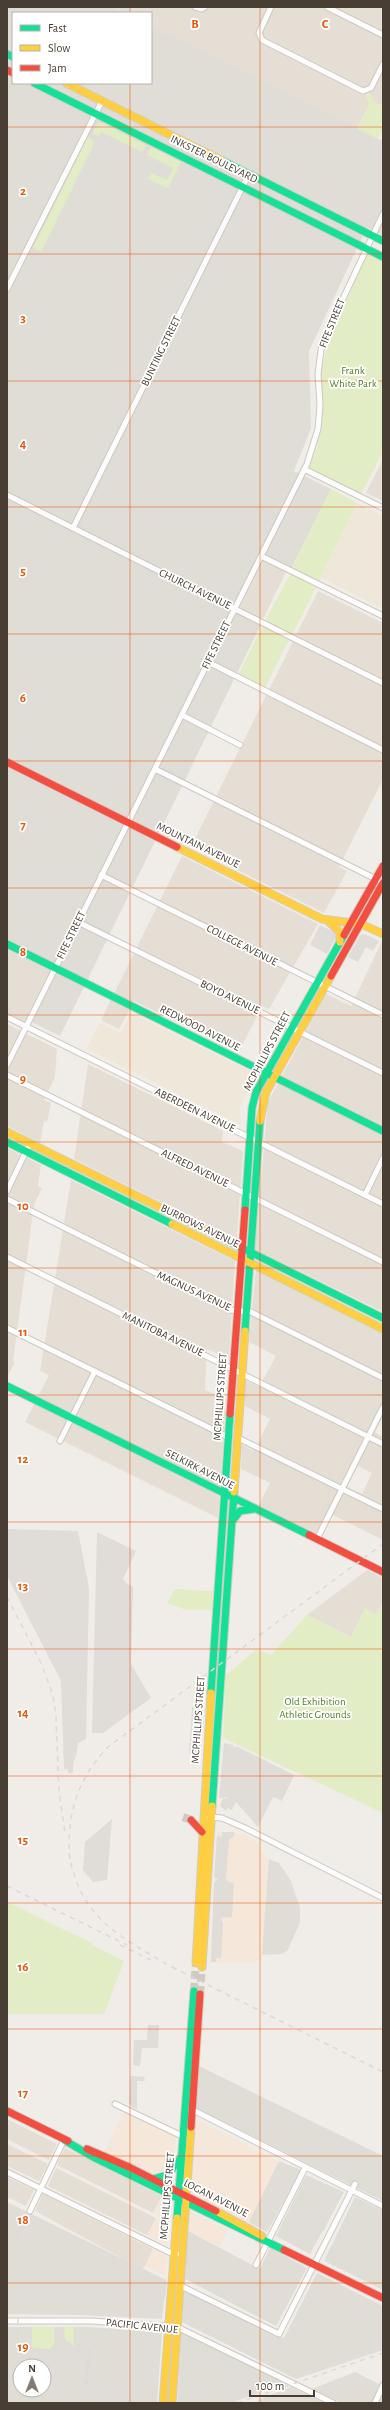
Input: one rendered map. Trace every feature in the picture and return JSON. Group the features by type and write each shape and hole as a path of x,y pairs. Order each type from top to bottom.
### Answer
{"main road":[{"name":"INKSTER BOULEVARD","path":"36,84 383,257"},
{"name":"INKSTER BOULEVARD","path":"68,84 383,241"},
{"name":"MOUNTAIN AVENUE","path":"7,762 328,921 361,924 383,934"},
{"name":"MCPHILLIPS STREET","path":"383,866 291,1027 254,1098 249,1136 206,1761 202,1833 199,1965 216,1761 258,1142 264,1100 274,1077 299,1031 383,883"},
{"path":"328,921 340,932 340,942"},
{"name":"REDWOOD AVENUE","path":"7,944 383,1131"},
{"name":"BURROWS AVENUE","path":"7,1132 383,1318"},
{"name":"BURROWS AVENUE","path":"7,1142 383,1328"},
{"name":"SELKIRK AVENUE","path":"7,1386 383,1572"},
{"path":"232,1524 240,1510 254,1509"},
{"path":"220,1557 230,1557"},
{"path":"211,1699 220,1702"},
{"path":"206,1761 216,1761"},
{"path":"191,1820 199,1826 202,1833"},
{"name":"MCPHILLIPS STREET","path":"162,2403 177,2195 181,2158 186,2137 191,2109 197,1993 186,2137 186,2199 172,2403"},
{"name":"LOGAN AVENUE","path":"7,2111 64,2140 152,2179 177,2195"},
{"name":"LOGAN AVENUE","path":"64,2140 93,2157 186,2199 249,2234 269,2241 383,2298"},
{"path":"152,2179 168,2174 181,2158"}],"street":[{"path":"195,7 201,9 205,7"},
{"path":"271,7 259,33 262,40 363,91 371,88 383,64"},
{"path":"327,7 383,35"},
{"path":"7,289 102,101"},
{"name":"BUNTING STREET","path":"73,528 249,174"},
{"name":"FIFE STREET","path":"7,1064 304,469 318,429 320,405 318,374 322,343 383,214"},
{"path":"304,469 383,508"},
{"name":"CHURCH AVENUE","path":"7,495 383,683"},
{"path":"261,556 383,616"},
{"path":"208,662 383,750"},
{"path":"182,715 240,745"},
{"path":"155,769 383,883"},
{"name":"COLLEGE AVENUE","path":"101,875 383,1015"},
{"name":"BOYD AVENUE","path":"78,922 383,1073"},
{"name":"ABERDEEN AVENUE","path":"7,1017 249,1136 258,1142 383,1204"},
{"name":"ALFRED AVENUE","path":"7,1075 383,1262"},
{"path":"7,1191 30,1143"},
{"path":"364,1195 383,1158"},
{"name":"MAGNUS AVENUE","path":"7,1199 230,1310 251,1312 383,1378"},
{"name":"MANITOBA AVENUE","path":"7,1257 383,1444"},
{"path":"7,1328 228,1437"},
{"path":"60,1441 95,1371"},
{"path":"317,1540 383,1407"},
{"path":"238,1438 383,1509"},
{"path":"203,1816 222,1818 245,1828 383,1898"},
{"path":"116,2104 186,2137"},
{"path":"191,2109 383,2206"},
{"path":"30,2211 64,2140"},
{"path":"256,2265 306,2168"},
{"path":"7,2172 173,2253 182,2254"},
{"path":"171,2281 279,2334 355,2184"},
{"name":"PACIFIC AVENUE","path":"7,2321 92,2321 177,2327 333,2403"},
{"path":"375,2403 383,2385"}],"shaded area":[{"path":"7,7 113,7 123,12 12,12 12,84 152,84 152,26 383,141 383,235 367,227 309,351 311,428 294,471 331,489 291,569 259,554 232,609 261,624 60,1036 30,1021 56,967 48,960 7,939"},
{"path":"113,7 383,7 383,106 374,102 369,105 357,129 152,26 152,12 123,12"},
{"path":"101,133 172,168 167,179 142,167 143,165 96,144"},
{"path":"383,459 383,501 366,493"},
{"path":"357,503 383,516 383,609 321,578"},
{"path":"260,557 287,570 262,621 235,608"},
{"path":"318,591 383,623 383,779 339,867 347,871 324,913 191,847"},
{"path":"182,856 318,924 269,1009 262,1006 239,1052 134,1001 119,1029 101,1020"},
{"path":"320,925 338,934 327,954 310,945"},
{"path":"365,934 379,941 373,951 366,947 358,962 348,957 360,935"},
{"path":"382,941 383,1312 255,1249 268,1102 326,994 351,1006"},
{"path":"7,946 53,968 25,1024 7,1015"},
{"path":"131,1013 256,1074 240,1107 241,1125 86,1049 99,1023 121,1033"},
{"path":"7,1024 57,1049 55,1077 44,1100 51,1103 47,1122 44,1121 40,1143 7,1126"},
{"path":"88,1064 223,1131 222,1142 243,1151 237,1237 235,1239 74,1159"},
{"path":"7,1148 41,1165 38,1186 42,1188 34,1205 13,1361 15,1362 7,1378"},
{"path":"71,1180 235,1261 229,1359 207,1349 205,1390 226,1399 218,1518 25,1422 49,1375 40,1371"},
{"path":"256,1270 383,1333 383,1417 375,1432 381,1436 383,1433 383,1540 327,1512 315,1534 259,1505 270,1483 241,1469 242,1445 254,1451 270,1419 245,1406 245,1380 259,1387 276,1356 249,1342","holes":["358,1466 372,1473 362,1494 347,1487"]},
{"path":"7,1529 78,1531 89,1588 86,1739 78,1743 73,1764 73,1773 68,1773 68,1769 64,1769 61,1681 7,1576"},
{"path":"97,1532 136,1551 123,1579 126,1583 133,1587 131,1664 151,1698 103,1733 92,1733"},
{"path":"367,1570 383,1578 383,1603 377,1614 365,1609 351,1637 307,1615"},
{"path":"198,1705 203,1706 200,1756 189,1753 192,1707 198,1707"},
{"path":"224,1743 233,1745 234,1748 236,1746 294,1775 282,1801 273,1797 258,1827 236,1802 232,1810 228,1808 226,1811 220,1806 223,1798 226,1799 228,1797 219,1798"},
{"path":"112,1819 107,1880 93,1882 83,1870 85,1842"},
{"path":"217,1832 239,1833 254,1840 269,1859 262,1961 210,1963"},
{"path":"222,1832 234,1832 234,1836 229,1840 226,1880 234,1884 232,1917 220,1918 223,1923 221,1958 216,1958 216,1962 211,1962 214,1883 218,1879 214,1877 217,1836 222,1837"},
{"path":"269,1859 279,1863 291,1881 300,1908 300,1922 288,1950 282,1954 262,1955"},
{"path":"148,2025 159,2025 158,2048 142,2048 140,2066 133,2065 134,2040 147,2040"},
{"path":"199,2066 383,2156 383,2201 196,2108"},
{"path":"130,2076 144,2077 145,2081 137,2081 137,2109 133,2108 129,2103"},
{"path":"125,2111 176,2136 171,2170 153,2176 104,2152"},
{"path":"7,2119 57,2144 49,2160 7,2139"},
{"path":"196,2120 279,2161 249,2222 203,2199 197,2193 192,2180"},
{"path":"7,2144 48,2164 39,2181 7,2166"},
{"path":"65,2148 162,2196 153,2213 57,2165"},
{"path":"279,2161 301,2170 267,2232 249,2222"},
{"path":"56,2168 156,2218 147,2235 48,2186"},
{"path":"306,2175 344,2192 310,2254 276,2236"},
{"path":"7,2177 34,2190 26,2206 7,2197"},
{"path":"330,2189 341,2194 323,2232 312,2227"},
{"path":"43,2194 153,2249 145,2266 142,2269 35,2211"},
{"path":"162,2196 171,2201 170,2221 153,2213"},
{"path":"355,2197 383,2210 383,2290 324,2261"},
{"path":"7,2202 166,2280 162,2319 79,2315 7,2314"},
{"path":"190,2211 228,2230 220,2247 188,2231"},
{"path":"287,2216 315,2229 311,2239 283,2226"},
{"path":"156,2218 169,2225 167,2245 147,2235"},
{"path":"188,2231 260,2269 270,2248 307,2268 276,2326 185,2279"},
{"path":"153,2249 167,2256 166,2276 145,2266"},
{"path":"317,2273 383,2306 383,2350 296,2379 182,2322 184,2289 274,2336 284,2338"},
{"path":"158,2278 167,2282 165,2299 151,2292"},
{"path":"7,2327 87,2327 162,2332 157,2403 7,2403"},
{"path":"181,2333 285,2383 231,2403 177,2403"},
{"path":"243,2366 269,2378 267,2383 237,2393 232,2391"},
{"path":"355,2372 383,2386 383,2403 342,2403 312,2389"},
{"path":"96,2384 136,2388 135,2397 118,2403 97,2403"},
{"path":"291,2387 324,2403 258,2403 258,2400"}],"green space":[{"path":"370,92 374,102 383,106 383,129 378,139 357,129 369,105 366,94"},
{"path":"98,123 102,123 146,145 142,152 101,132 99,136 92,134"},
{"path":"88,137 93,141 93,146 41,252 33,248"},
{"path":"151,147 181,162 168,188 148,179 151,172 167,180 173,168 147,155"},
{"name":"Frank White Park","path":"367,253 383,261 383,452 361,494 307,467 317,448 322,421 322,367 328,344"},
{"path":"331,489 357,503 319,581 292,568"},
{"path":"291,573 316,588 293,633 290,634 268,623 266,619"},
{"path":"265,627 289,640 265,687 241,676 239,673 262,628"},
{"path":"34,1149 237,1249 237,1251 33,1152"},
{"path":"256,1260 383,1321 383,1326 256,1262"},
{"path":"175,1589 213,1591 212,1610 186,1610 167,1603"},
{"name":"Old Exhibition Athletic Grounds","path":"381,1607 383,1608 383,1813 223,1738 226,1675 257,1649 271,1655 307,1615 351,1637 365,1608 377,1614"},
{"path":"7,1902 92,1943 92,1945 124,1961 104,2014 7,2014"},
{"path":"32,2327 54,2327 54,2344 50,2349 32,2348"},
{"path":"64,2327 74,2327 74,2346 65,2339"}],"tunnel":[{"path":"183,1817 191,1820"},
{"path":"194,1991 196,1963"},
{"path":"200,1994 202,1967"}],"railway":[{"path":"70,1859 70,1828 76,1799 88,1772 108,1747 383,1544"},
{"path":"7,1597 41,1663 53,1695 56,1717 59,1793 65,1832"},
{"path":"69,1853 75,1876 83,1895 94,1911 107,1925 122,1937 177,1970"},
{"path":"7,1886 127,1945"},
{"path":"120,1945 151,1960"},
{"path":"172,1967 383,2072"},
{"path":"18,2213 18,2225"},
{"path":"18,2231 18,2241"},
{"path":"15,2403 18,2386 18,2316"},
{"path":"78,2403 87,2380 89,2346"},
{"path":"237,2403 383,2353"}],"traffic: fast":[{"path":"7,54 12,56"},
{"path":"36,84 383,257"},
{"path":"223,161 383,241"},
{"path":"245,1210 252,1108 256,1092 344,935"},
{"path":"7,944 383,1131"},
{"path":"245,1331 260,1121"},
{"path":"7,1142 172,1224"},
{"path":"216,1235 383,1318"},
{"path":"7,1386 309,1535"},
{"path":"211,1693 230,1414"},
{"path":"212,1806 234,1492"},
{"path":"234,1519 240,1511 254,1509"},
{"path":"177,2218 194,1991"},
{"path":"64,2140 93,2157 284,2250"},
{"path":"153,2179 168,2175 179,2160"}],"traffic: slow":[{"path":"68,84 223,161"},
{"path":"177,847 322,919 361,924 383,934"},
{"path":"328,921 340,932 340,942"},
{"path":"260,1121 266,1092 331,976"},
{"path":"7,1132 216,1235"},
{"path":"172,1224 383,1329"},
{"path":"234,1492 245,1331"},
{"path":"196,1963 211,1693"},
{"path":"202,1967 212,1806"},
{"path":"172,2403 191,2127"},
{"path":"216,2211 262,2236"},
{"path":"163,2403 177,2218"}],"traffic: jam":[{"path":"7,70 12,72"},
{"path":"7,762 177,847"},
{"path":"344,935 383,866"},
{"path":"331,976 383,883"},
{"path":"230,1414 245,1210"},
{"path":"309,1535 383,1572"},
{"path":"191,1820 202,1832"},
{"path":"191,2127 200,1994"},
{"path":"7,2111 68,2141"},
{"path":"87,2149 129,2167 216,2211"},
{"path":"284,2250 383,2298"}]}
